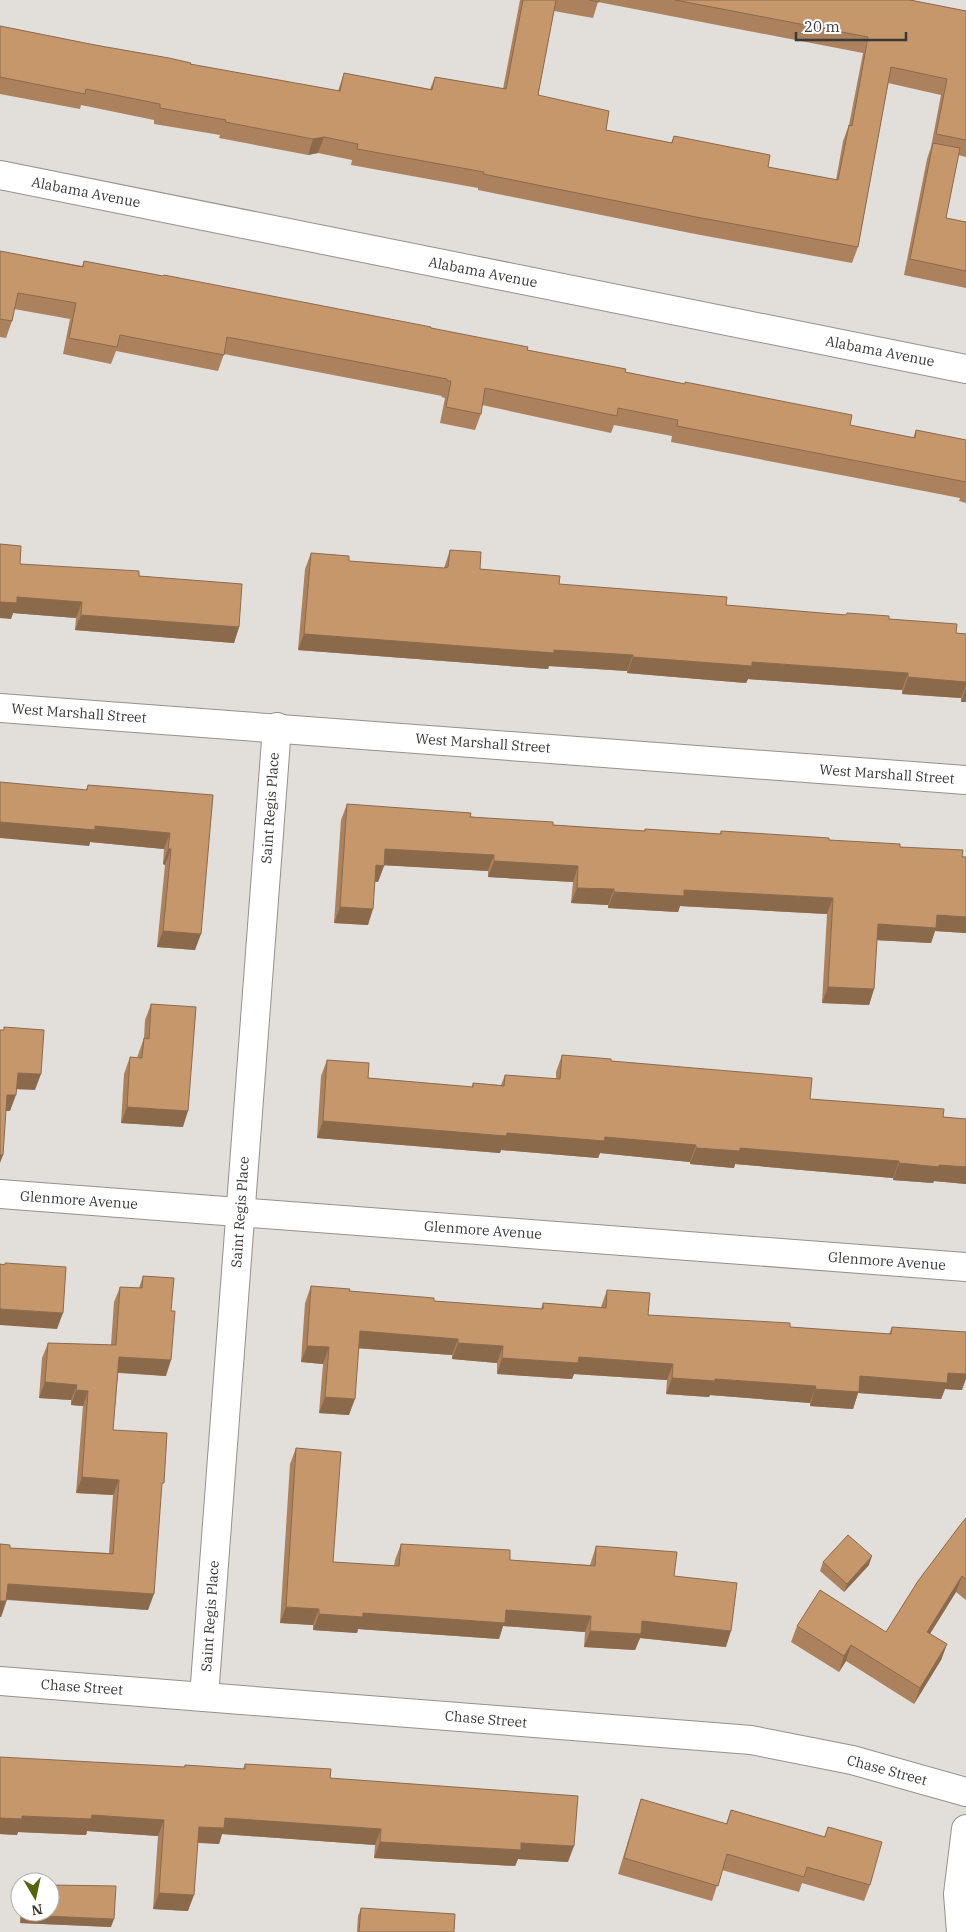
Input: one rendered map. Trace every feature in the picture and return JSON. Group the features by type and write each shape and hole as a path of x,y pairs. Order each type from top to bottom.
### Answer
{"street":[{"name":"Alabama Avenue","path":"0,175 966,369"},
{"name":"West Marshall Street","path":"0,708 276,727 966,780"},
{"name":"Saint Regis Place","path":"204,1697 276,727"},
{"name":"Glenmore Avenue","path":"0,1194 966,1267"},
{"name":"Chase Street","path":"0,1681 751,1740 852,1760 966,1792"},
{"path":"962,1932 958,1894 966,1829"}],"building":[{"path":"523,0 556,0 538,95 609,111 606,130 672,143 674,136 770,155 768,167 838,180 849,125 852,126 868,37 675,0 910,0 966,11 966,140 936,134 947,79 891,67 858,247 696,217 483,174 484,172 357,149 358,144 324,137 313,139 225,122 226,120 160,108 160,104 86,89 85,94 0,77 0,26 169,58 190,64 340,91 344,73 432,90 435,77 506,89"},
{"path":"933,143 960,148 946,218 966,222 966,271 910,259"},
{"path":"0,251 83,267 84,261 164,275 431,327 528,347 527,350 626,369 625,372 852,415 850,425 915,438 916,430 966,440 966,482 677,426 678,420 618,408 617,416 485,388 481,414 446,407 451,381 447,381 447,379 227,337 224,355 120,335 117,347 69,338 76,303 18,293 12,321 0,319"},
{"path":"0,544 21,546 20,564 139,571 139,576 242,584 239,627 81,615 82,602 17,597 17,603 0,602"},
{"path":"450,550 481,552 480,569 560,576 559,584 727,597 726,605 846,615 847,613 889,616 889,619 957,624 956,633 966,634 966,682 908,677 908,673 752,662 752,666 633,657 633,655 554,650 554,653 304,634 311,553 349,556 349,561 444,568 448,567"},
{"path":"0,782 87,790 88,785 213,795 201,934 163,931 171,849 168,849 170,833 95,826 95,830 0,822"},
{"path":"347,804 471,813 470,817 553,822 553,825 721,834 721,831 900,844 900,847 963,850 962,857 966,857 966,917 937,915 936,928 878,924 874,989 828,987 833,898 684,890 684,896 614,892 614,889 577,888 578,866 494,861 494,855 385,849 384,866 376,865 373,909 340,907"},
{"path":"151,1004 196,1007 188,1111 127,1107 130,1057 142,1058 144,1038 149,1039"},
{"path":"4,1027 44,1030 41,1074 18,1073 16,1095 7,1095 3,1155 0,1155 0,1030 4,1030"},
{"path":"562,1055 812,1078 810,1099 944,1109 943,1117 966,1119 966,1167 939,1165 939,1167 899,1163 899,1161 740,1148 740,1151 696,1148 696,1145 605,1137 604,1141 507,1133 506,1136 323,1121 327,1060 369,1063 368,1078 473,1087 473,1083 504,1086 505,1075 560,1079"},
{"path":"5,1263 66,1267 63,1313 0,1309 0,1264 5,1265"},
{"path":"143,1276 174,1278 171,1311 175,1311 171,1360 119,1357 113,1430 167,1433 154,1594 8,1584 6,1601 0,1601 0,1544 10,1545 10,1548 113,1554 119,1480 82,1477 88,1391 76,1390 77,1385 45,1382 48,1343 116,1345 120,1287 142,1288"},
{"path":"311,1286 434,1298 434,1301 543,1309 543,1303 606,1308 607,1290 650,1293 648,1315 790,1323 790,1327 891,1334 892,1327 966,1332 966,1374 948,1373 947,1383 860,1376 859,1392 815,1389 816,1386 672,1378 673,1364 579,1357 578,1363 502,1358 503,1346 458,1343 458,1339 360,1331 355,1399 325,1397 329,1347 307,1346"},
{"path":"296,1448 341,1452 333,1562 399,1566 401,1544 510,1550 510,1560 595,1566 596,1546 677,1552 674,1576 737,1583 731,1631 642,1621 641,1634 590,1631 591,1616 506,1610 505,1623 363,1613 363,1617 319,1614 319,1609 286,1607"},
{"path":"966,1518 966,1579 962,1576 927,1632 947,1644 920,1688 851,1645 844,1656 797,1626 820,1590 886,1632 918,1581"},
{"path":"848,1535 872,1556 847,1584 823,1562"},
{"path":"0,1757 185,1767 185,1765 245,1769 245,1764 331,1769 330,1778 578,1796 574,1846 521,1843 521,1850 380,1842 381,1829 225,1818 224,1828 199,1827 194,1895 159,1893 164,1820 92,1815 91,1819 22,1816 22,1819 0,1818"},
{"path":"641,1799 727,1824 731,1810 825,1837 828,1827 882,1842 870,1885 807,1867 804,1877 727,1854 718,1886 624,1858"},
{"path":"60,1885 116,1886 114,1919 60,1917"},
{"path":"361,1908 455,1914 454,1932 359,1932"}]}
